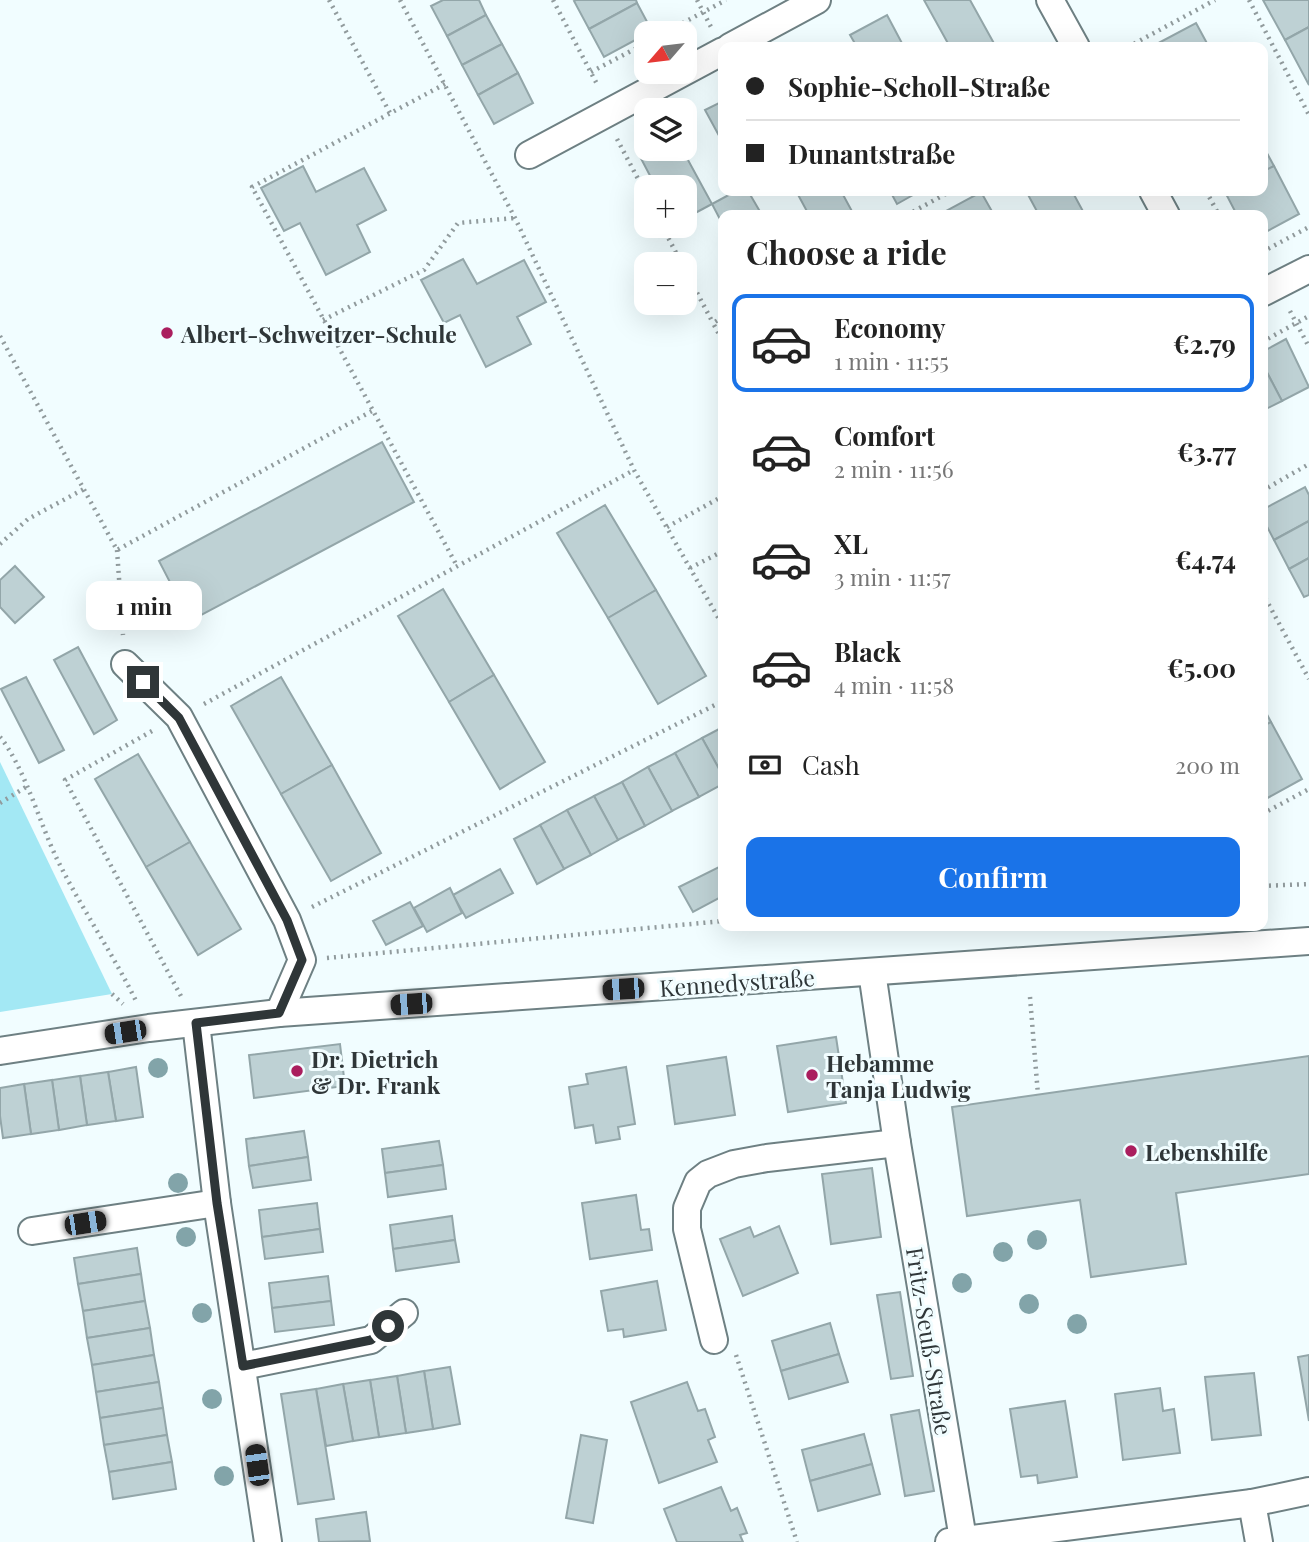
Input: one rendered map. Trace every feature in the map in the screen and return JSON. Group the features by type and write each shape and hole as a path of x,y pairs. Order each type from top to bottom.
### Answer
{"street":[{"path":"739,42 817,0"},
{"path":"1050,0 1073,42"},
{"path":"529,155 718,54"},
{"path":"1270,289 1309,269"},
{"path":"125,664 179,718 287,920 302,960 279,1013"},
{"name":"Kennedystraße","path":"0,1051 149,1028 279,1013 1309,941"},
{"name":"Fritz-Seuß-Straße","path":"872,972 956,1541 1252,1503 1309,1491"},
{"path":"196,1023 217,1203 268,1542"},
{"path":"714,1340 687,1229 687,1208 698,1182 708,1174 734,1164 767,1157 897,1143"},
{"path":"32,1231 217,1203"},
{"path":"243,1366 371,1340 404,1313"},
{"path":"1252,1503 1259,1542"}],"path":[{"path":"329,0 390,113"},
{"path":"400,0 515,218 634,470 718,617"},
{"path":"553,0 591,72 637,175"},
{"path":"687,21 726,0"},
{"path":"1137,42 1215,0"},
{"path":"1249,0 1309,115"},
{"path":"591,72 634,49"},
{"path":"445,84 251,187 457,566"},
{"path":"916,210 942,196"},
{"path":"323,320 424,270 458,223 515,218"},
{"path":"1268,249 1309,227"},
{"path":"1270,289 1296,323 1309,347"},
{"path":"697,293 718,332"},
{"path":"1268,339 1309,316"},
{"path":"713,323 718,320"},
{"path":"0,336 117,550 125,664"},
{"path":"117,550 372,411"},
{"path":"1268,488 1309,464"},
{"path":"196,1023 65,780 634,470"},
{"path":"0,544 28,519 84,489"},
{"path":"667,527 718,499"},
{"path":"690,568 718,554"},
{"path":"1268,603 1309,679"},
{"path":"287,920 718,704"},
{"path":"0,737 6,744 57,859 113,954 149,1028"},
{"path":"0,803 26,787"},
{"path":"1268,811 1309,789"},
{"path":"1268,886 1309,884"},
{"path":"302,960 718,921"},
{"path":"1030,998 1038,1095"},
{"path":"714,1340 733,1347 797,1542"}],"shaded area":[{"path":"0,762 112,994 0,1012"}],"building":[{"path":"443,0 479,0 486,15 447,36 431,6"},
{"path":"636,0 637,3 589,29 574,1"},
{"path":"924,0 970,0 993,42 947,42"},
{"path":"1263,0 1309,0 1309,27 1285,40"},
{"path":"637,3 647,21 634,21 634,41 604,57 589,29"},
{"path":"486,15 502,44 462,65 447,36"},
{"path":"887,15 901,42 854,42 850,35"},
{"path":"1196,23 1206,42 1160,42"},
{"path":"1309,27 1309,85 1285,40"},
{"path":"502,44 518,73 478,95 462,65"},
{"path":"518,73 533,103 494,124 478,95"},
{"path":"718,104 718,134 705,110"},
{"path":"1268,155 1274,166 1268,169"},
{"path":"642,161 689,161 696,175 650,175"},
{"path":"303,166 316,192 364,168 386,210 357,225 370,252 326,275 300,223 284,231 261,188"},
{"path":"1274,166 1299,214 1268,231 1268,210 1234,210 1227,196 1268,196 1268,169"},
{"path":"697,176 712,204 697,212"},
{"path":"727,196 751,196 759,210 718,210 718,215 712,204"},
{"path":"799,196 844,196 851,210 806,210"},
{"path":"893,196 911,196 897,204"},
{"path":"974,196 983,196 991,210 948,210"},
{"path":"1029,196 1075,196 1082,210 1036,210"},
{"path":"463,259 477,284 524,260 546,302 517,317 531,344 486,367 460,315 444,323 421,280"},
{"path":"1286,339 1309,387 1282,401 1268,374 1268,349"},
{"path":"1268,374 1282,401 1268,408"},
{"path":"382,442 414,502 190,621 159,561"},
{"path":"1305,487 1309,495 1309,521 1274,540 1268,528 1268,507"},
{"path":"605,505 656,590 608,618 557,533"},
{"path":"1309,521 1309,558 1289,569 1274,540"},
{"path":"1309,558 1309,595 1304,597 1289,569"},
{"path":"15,566 44,597 15,623 0,607 0,580"},
{"path":"443,589 494,675 449,702 398,616"},
{"path":"656,590 706,676 658,704 608,618"},
{"path":"78,647 117,720 94,734 54,660"},
{"path":"494,675 545,762 500,789 449,702"},
{"path":"26,677 64,750 39,763 1,689"},
{"path":"281,677 332,765 281,794 231,706"},
{"path":"1271,722 1302,779 1268,798 1268,724"},
{"path":"718,730 718,767 702,738"},
{"path":"702,738 718,767 718,787 699,797 675,753"},
{"path":"675,753 699,797 672,811 648,767"},
{"path":"138,754 190,842 146,867 95,779"},
{"path":"332,765 381,853 331,881 281,794"},
{"path":"648,767 672,811 645,826 622,782"},
{"path":"622,782 645,826 618,840 594,796"},
{"path":"594,796 618,840 591,855 567,810"},
{"path":"567,810 591,855 564,869 540,825"},
{"path":"540,825 564,869 537,884 514,839"},
{"path":"190,842 241,929 198,955 146,867"},
{"path":"718,868 718,899 693,912 679,887"},
{"path":"500,869 513,893 466,918 453,895"},
{"path":"450,888 462,913 427,932 414,908"},
{"path":"410,902 423,926 386,945 373,921"},
{"name":"Hebamme Tanja Ludwig","path":"836,1037 846,1103 788,1112 777,1046"},
{"name":"Dr. Dietrich & Dr. Frank","path":"340,1044 345,1086 254,1098 249,1055"},
{"path":"1309,1056 1309,1174 1176,1193 1186,1264 1091,1277 1080,1200 967,1216 952,1107"},
{"path":"726,1057 735,1115 675,1124 667,1066"},
{"path":"136,1067 143,1117 116,1121 108,1072"},
{"path":"626,1067 635,1124 618,1127 620,1139 596,1143 593,1125 575,1128 569,1087 588,1084 586,1074"},
{"path":"108,1072 116,1121 87,1125 80,1076"},
{"path":"80,1076 87,1125 59,1130 52,1080"},
{"path":"52,1080 59,1130 31,1134 24,1084"},
{"path":"24,1084 31,1134 3,1138 0,1088"},
{"path":"304,1131 308,1157 249,1166 246,1139"},
{"path":"439,1141 443,1165 385,1173 382,1149"},
{"path":"308,1157 311,1180 253,1188 249,1166"},
{"path":"443,1165 446,1189 388,1197 385,1173"},
{"path":"872,1168 881,1237 831,1244 822,1174"},
{"path":"636,1195 641,1230 649,1229 652,1250 590,1259 582,1203"},
{"path":"317,1203 320,1229 262,1237 259,1210"},
{"path":"452,1216 455,1240 393,1249 390,1225"},
{"path":"779,1226 798,1273 743,1296 720,1239 750,1227 754,1237"},
{"path":"320,1229 323,1252 265,1259 262,1237"},
{"path":"455,1240 459,1262 396,1271 393,1249"},
{"path":"137,1248 141,1274 78,1284 74,1258"},
{"path":"141,1274 145,1301 83,1311 78,1284"},
{"path":"328,1276 331,1301 272,1308 269,1283"},
{"path":"657,1281 666,1330 624,1337 623,1329 608,1331 601,1291"},
{"path":"900,1292 913,1376 891,1379 877,1295"},
{"path":"145,1301 150,1328 87,1338 83,1311"},
{"path":"331,1301 334,1325 275,1332 272,1308"},
{"path":"830,1323 839,1354 781,1371 772,1341"},
{"path":"150,1328 154,1355 92,1365 87,1338"},
{"path":"839,1354 848,1382 789,1399 781,1371"},
{"path":"154,1355 159,1382 96,1392 92,1365"},
{"path":"1309,1355 1309,1421 1298,1357"},
{"path":"450,1367 460,1424 433,1429 424,1371"},
{"path":"424,1371 433,1429 406,1433 397,1376"},
{"path":"1254,1373 1261,1435 1212,1440 1205,1377"},
{"path":"397,1376 406,1433 379,1437 370,1380"},
{"path":"370,1380 379,1437 353,1441 343,1384"},
{"path":"159,1382 163,1408 100,1418 96,1392"},
{"path":"687,1382 698,1411 705,1409 715,1437 708,1440 717,1462 659,1483 631,1402"},
{"path":"343,1384 353,1441 326,1446 316,1389"},
{"path":"1160,1388 1163,1411 1174,1409 1180,1453 1123,1460 1115,1394"},
{"path":"316,1389 334,1499 298,1504 281,1394"},
{"path":"1065,1401 1077,1477 1038,1483 1037,1475 1021,1477 1010,1409"},
{"path":"163,1408 167,1435 104,1445 100,1418"},
{"path":"919,1410 934,1491 905,1496 891,1415"},
{"path":"864,1434 872,1464 810,1481 802,1450"},
{"path":"167,1435 172,1462 109,1472 104,1445"},
{"path":"581,1435 607,1440 593,1523 566,1518"},
{"path":"172,1462 176,1489 113,1499 109,1472"},
{"path":"872,1464 880,1494 818,1511 810,1481"},
{"path":"721,1487 731,1511 737,1508 747,1533 740,1535 743,1542 677,1542 664,1509"},
{"path":"366,1512 370,1541 319,1542 316,1519"}],"place":[{"name":"Albert-Schweitzer-Schule","path":"167,333"},
{"name":"Dr. Dietrich & Dr. Frank","path":"297,1071"},
{"name":"Hebamme Tanja Ludwig","path":"812,1075"},
{"name":"Lebenshilfe","path":"1131,1151"}],"route":[{"path":"143,682 179,718 287,920 302,960 279,1013 196,1023 217,1203 243,1366 371,1340 388,1326"}]}
